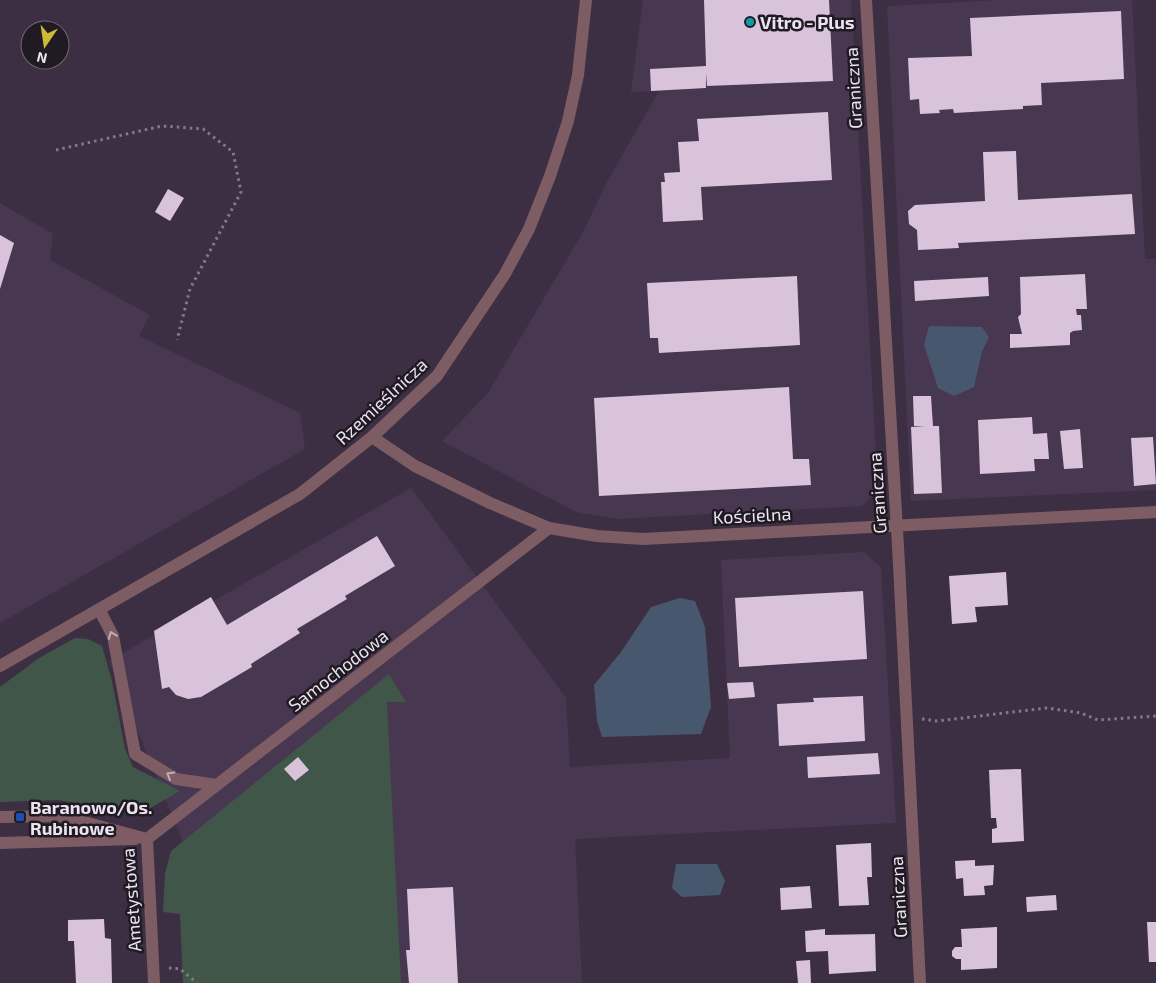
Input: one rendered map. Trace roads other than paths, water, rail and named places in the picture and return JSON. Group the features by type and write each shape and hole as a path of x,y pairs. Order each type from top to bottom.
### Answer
{"street":[{"name":"Rzemieślnicza","path":"0,666 300,494 372,437 437,376 491,296 529,229 550,176 568,121 578,75 586,0"},
{"name":"Graniczna","path":"866,0 897,525 920,983"},
{"name":"Kościelna","path":"372,437 415,466 490,503 549,528 597,536 643,539 1156,512"},
{"name":"Samochodowa","path":"147,839 549,528"},
{"path":"99,609 113,636 135,754 176,779 217,785"},
{"path":"0,817 62,816 147,839"},
{"name":"Ametystowa","path":"0,842 147,839 154,983"}],"water":[{"path":"929,326 982,327 989,337 982,352 974,387 954,396 938,388 924,345"},
{"path":"680,598 695,601 705,627 711,707 701,734 602,737 597,721 594,685 621,652 651,607"},
{"path":"676,864 717,864 725,881 720,895 682,897 672,888"}],"place":[{"name":"Vitro - Plus","path":"750,22"},
{"name":"Baranowo/Os. Rubinowe","path":"20,817"}]}
